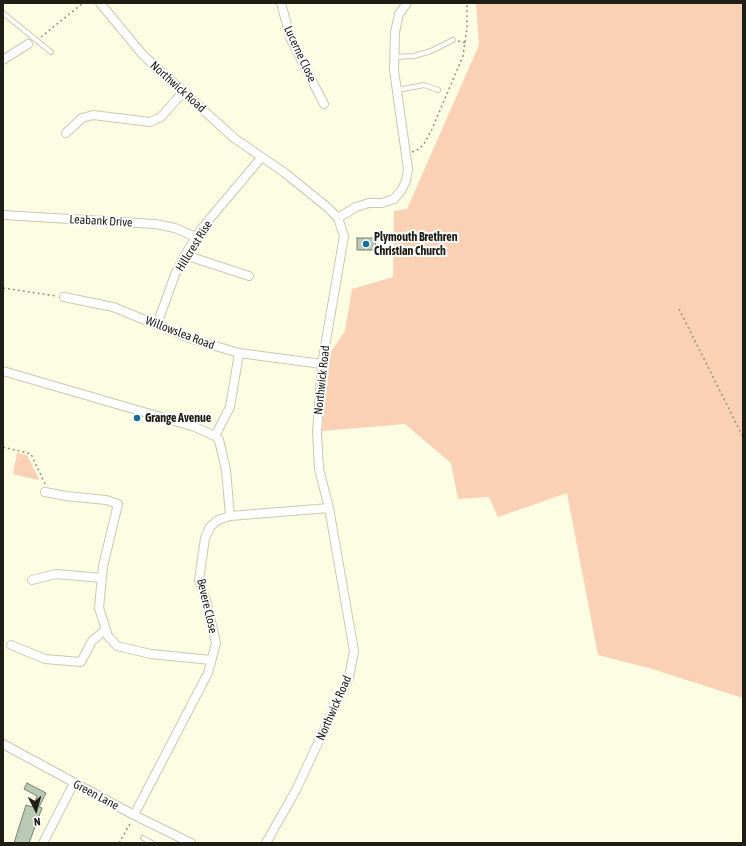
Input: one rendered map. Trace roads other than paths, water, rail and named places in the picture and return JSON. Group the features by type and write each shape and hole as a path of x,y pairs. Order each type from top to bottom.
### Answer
{"street":[{"name":"Northwick Road","path":"100,3 143,55 234,138 261,158 285,173 338,218 344,236 322,364 317,432 319,469 329,508 354,651 349,677 296,790 266,843"},
{"path":"109,3 110,14"},
{"name":"Lucerne Close","path":"281,3 291,40 324,104"},
{"path":"338,218 356,207 382,203 394,199 401,191 406,181 408,169 396,90 394,57 395,32 399,14 407,3"},
{"path":"3,60 28,44"},
{"path":"66,133 82,118 93,115 150,122 161,117 184,91"},
{"name":"Hillcrest Rise","path":"157,324 176,272 196,237 261,158"},
{"name":"Leabank Drive","path":"3,215 155,224 175,228 196,237"},
{"path":"185,255 249,276"},
{"name":"Willowslea Road","path":"64,297 113,307 192,339 238,353 322,364"},
{"path":"215,436 230,407 238,353"},
{"path":"3,371 195,427 215,436 219,440 226,470 230,516"},
{"path":"45,492 66,496 106,500 118,504 103,566 99,608 105,630 117,646 151,654 211,660"},
{"name":"Bevere Close","path":"134,815 205,680 216,643 206,600 198,580 205,538 210,527 218,520 230,516 329,508"},
{"path":"32,580 56,574 102,578"},
{"path":"11,644 45,659 81,662 92,641 105,630"},
{"name":"Green Lane","path":"3,744 134,815 191,843"},
{"path":"43,843 74,783"}],"lane":[{"path":"3,13 51,52"},
{"path":"394,57 414,56 431,51 453,40"},
{"path":"396,90 424,85 438,90"},
{"path":"143,838 152,843"}],"place":[{"name":"Plymouth Brethren Christian Church","path":"366,244"},
{"name":"Grange Avenue","path":"137,418"}]}
